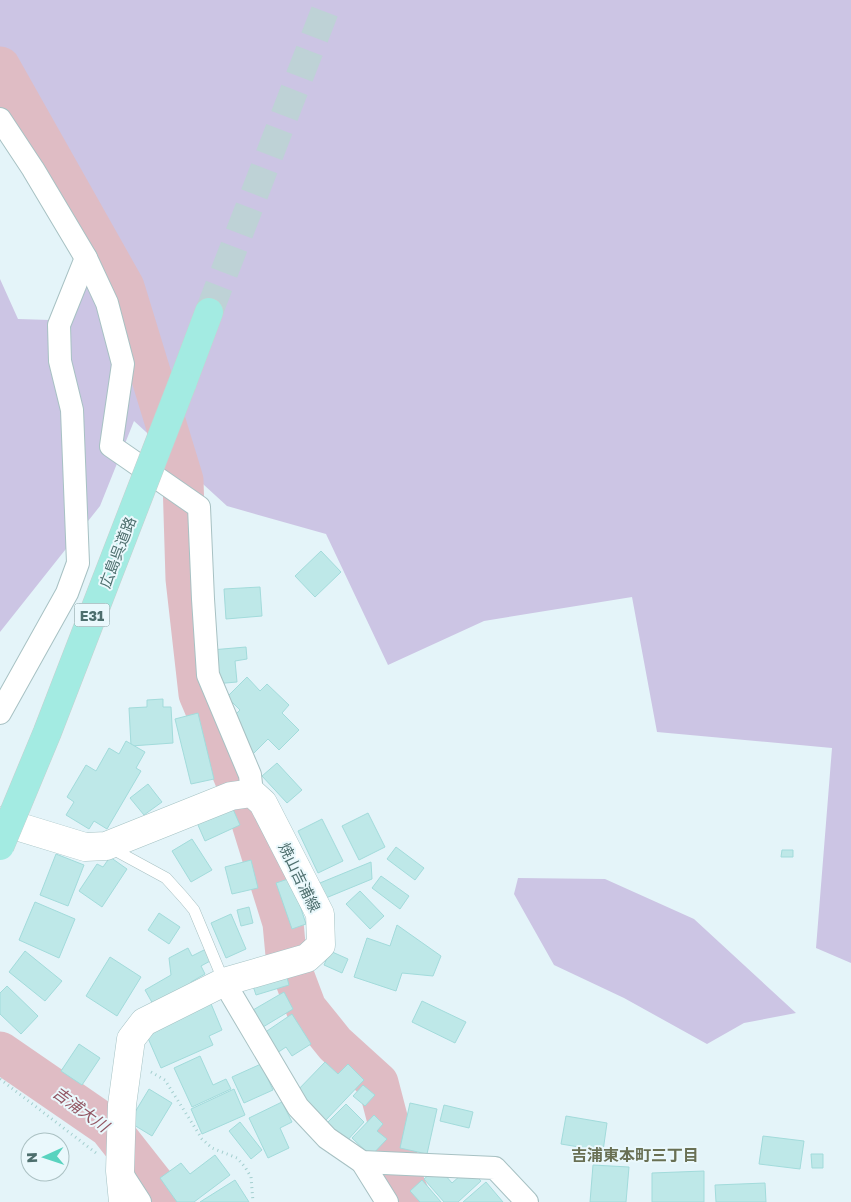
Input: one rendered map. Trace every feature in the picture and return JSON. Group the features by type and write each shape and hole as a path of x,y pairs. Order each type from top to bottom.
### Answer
{"highway":[{"name":"広島呉道路","path":"0,846 47,733 210,312"}],"main road":[{"path":"0,820 84,847 106,846 244,794"},
{"name":"焼山吉浦線","path":"123,1202 120,1166 122,1105 131,1039 144,1022 224,982 307,958 321,945 320,914 263,802 244,794"}],"street":[{"path":"0,119 33,168 86,258 107,303 123,364 111,446 199,507 202,599 208,675 250,775 244,794"},
{"path":"0,713 67,593 78,563 72,410 60,361 59,325 86,258"},
{"path":"224,982 298,1107 327,1138 362,1162 387,1202"},
{"path":"362,1162 495,1168 527,1202"},
{"path":"120,1166 140,1202"}],"lane":[{"path":"106,846 166,878 184,898 194,910 224,982"}],"path":[{"path":"128,1060 165,1080 202,1140 212,1148 237,1158 251,1177 253,1202"},
{"path":"0,1079 120,1166"}],"shaded area":[{"path":"0,0 851,0 851,963 816,948 832,748 657,732 632,597 484,621 388,665 326,534 227,506 134,421 100,506 0,632 0,279 18,319 50,320 107,231 0,76"},
{"path":"518,878 605,879 694,919 796,1013 744,1023 707,1044 624,998 554,965 514,894"}],"building":[{"path":"321,551 341,572 315,597 295,576"},
{"path":"260,587 262,616 226,619 224,589"},
{"path":"246,647 247,659 235,661 237,682 214,684 211,650"},
{"path":"247,677 260,691 267,684 289,705 282,713 299,730 279,750 268,739 252,755 229,721 240,710 227,697"},
{"path":"163,699 163,707 171,707 173,743 131,746 129,708 147,707 147,700"},
{"path":"198,713 214,779 191,784 175,719"},
{"path":"126,741 145,752 136,768 141,771 107,829 94,821 89,829 66,815 74,802 67,797 86,765 96,771 109,748 119,754"},
{"path":"277,763 302,790 287,803 262,776"},
{"path":"148,784 162,802 144,815 130,798"},
{"path":"229,800 240,825 205,841 194,816"},
{"path":"368,813 385,847 359,860 342,826"},
{"path":"322,819 343,861 318,873 298,831"},
{"path":"192,839 212,870 191,882 172,851"},
{"path":"396,847 424,868 415,880 387,859"},
{"path":"782,850 793,850 793,857 781,857"},
{"path":"56,854 84,865 68,906 40,895"},
{"path":"110,857 127,869 102,907 79,891 97,864 103,867"},
{"path":"251,860 258,888 232,894 225,867"},
{"path":"371,862 372,879 321,900 315,885"},
{"path":"381,876 409,896 400,909 372,888"},
{"path":"291,878 306,924 292,929 276,883"},
{"path":"360,891 384,916 370,929 346,904"},
{"path":"35,902 75,919 59,958 19,940"},
{"path":"249,907 253,923 241,926 237,910"},
{"path":"159,913 180,927 169,944 148,930"},
{"path":"231,914 246,949 226,958 211,923"},
{"path":"397,925 441,956 433,976 402,973 396,991 354,977 367,938 390,946"},
{"path":"188,948 192,956 206,949 212,960 201,966 205,974 191,982 192,985 154,1006 145,990 171,975 169,958"},
{"path":"25,951 62,981 45,1001 9,972"},
{"path":"330,951 348,959 342,973 324,965"},
{"path":"110,957 141,977 117,1016 86,996"},
{"path":"285,970 289,985 256,995 251,980"},
{"path":"7,986 38,1016 21,1034 0,1014 0,993"},
{"path":"284,992 293,1009 263,1027 253,1010"},
{"path":"209,999 222,1030 209,1036 213,1045 161,1068 144,1029"},
{"path":"422,1001 466,1022 455,1043 412,1022"},
{"path":"292,1014 311,1044 292,1056 286,1047 277,1053 264,1033"},
{"path":"79,1044 100,1058 82,1085 61,1071"},
{"path":"200,1056 213,1085 226,1079 231,1089 192,1107 174,1068"},
{"path":"325,1062 338,1074 348,1064 364,1080 325,1121 295,1093"},
{"path":"261,1064 273,1090 244,1103 232,1077"},
{"path":"363,1085 375,1095 365,1106 353,1096"},
{"path":"149,1089 172,1103 152,1136 129,1122"},
{"path":"234,1089 245,1115 202,1134 191,1109"},
{"path":"282,1102 292,1122 280,1128 289,1148 268,1158 249,1118"},
{"path":"410,1103 437,1109 427,1154 400,1148"},
{"path":"346,1104 364,1122 345,1143 326,1124"},
{"path":"444,1105 473,1112 469,1128 440,1121"},
{"path":"374,1115 383,1124 377,1131 387,1139 371,1156 352,1138"},
{"path":"566,1116 607,1123 603,1151 561,1144"},
{"path":"240,1122 262,1150 251,1159 229,1131"},
{"path":"763,1136 804,1141 800,1169 759,1164"},
{"path":"811,1154 823,1154 823,1168 812,1168"},
{"path":"215,1155 230,1175 194,1202 177,1202 160,1178 181,1163 190,1174"},
{"path":"593,1165 629,1167 626,1202 590,1202"},
{"path":"438,1167 452,1183 469,1168 481,1181 458,1202 444,1202 424,1179"},
{"path":"704,1171 704,1202 652,1202 652,1173"},
{"path":"235,1180 249,1202 200,1202"},
{"path":"422,1180 441,1202 420,1202 410,1191"},
{"path":"486,1182 503,1202 463,1202"},
{"path":"765,1183 766,1202 716,1202 715,1185"}],"waterway":[{"path":"0,67 124,287 183,480 186,579 199,694 247,807 283,923 286,955 306,1008 335,1044 378,1083 404,1183 412,1202"},
{"name":"吉浦大川","path":"0,1052 109,1127 168,1202"}],"tunnel":[{"path":"209,312 329,0"}],"district":[{"name":"吉浦東本町三丁目","path":"635,1155"}]}
